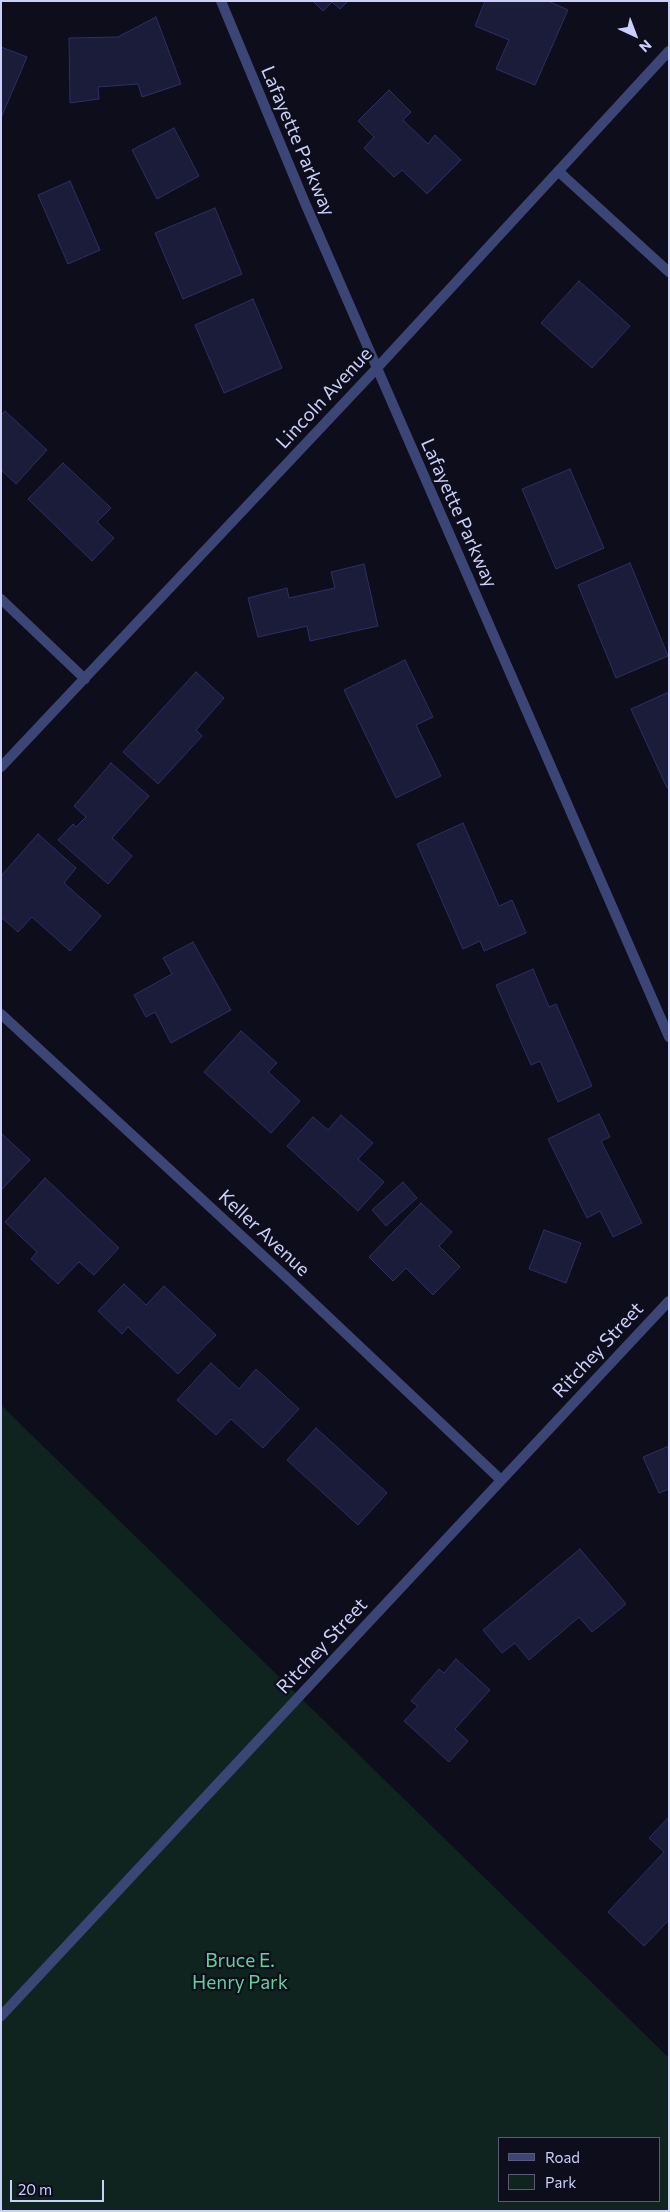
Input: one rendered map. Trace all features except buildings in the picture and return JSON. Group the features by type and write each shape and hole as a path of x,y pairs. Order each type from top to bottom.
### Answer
{"street":[{"name":"Lafayette Parkway","path":"221,1 305,203 669,1037"},
{"name":"Lincoln Avenue","path":"1,767 377,368 669,51"},
{"path":"558,171 669,272"},
{"path":"1,599 84,679"},
{"name":"Keller Avenue","path":"1,1014 285,1276 501,1480"},
{"name":"Ritchey Street","path":"1,2016 669,1301"}],"green space":[{"name":"Bruce E. Henry Park","path":"1,1405 669,2058 669,2211 1,2211"}]}
